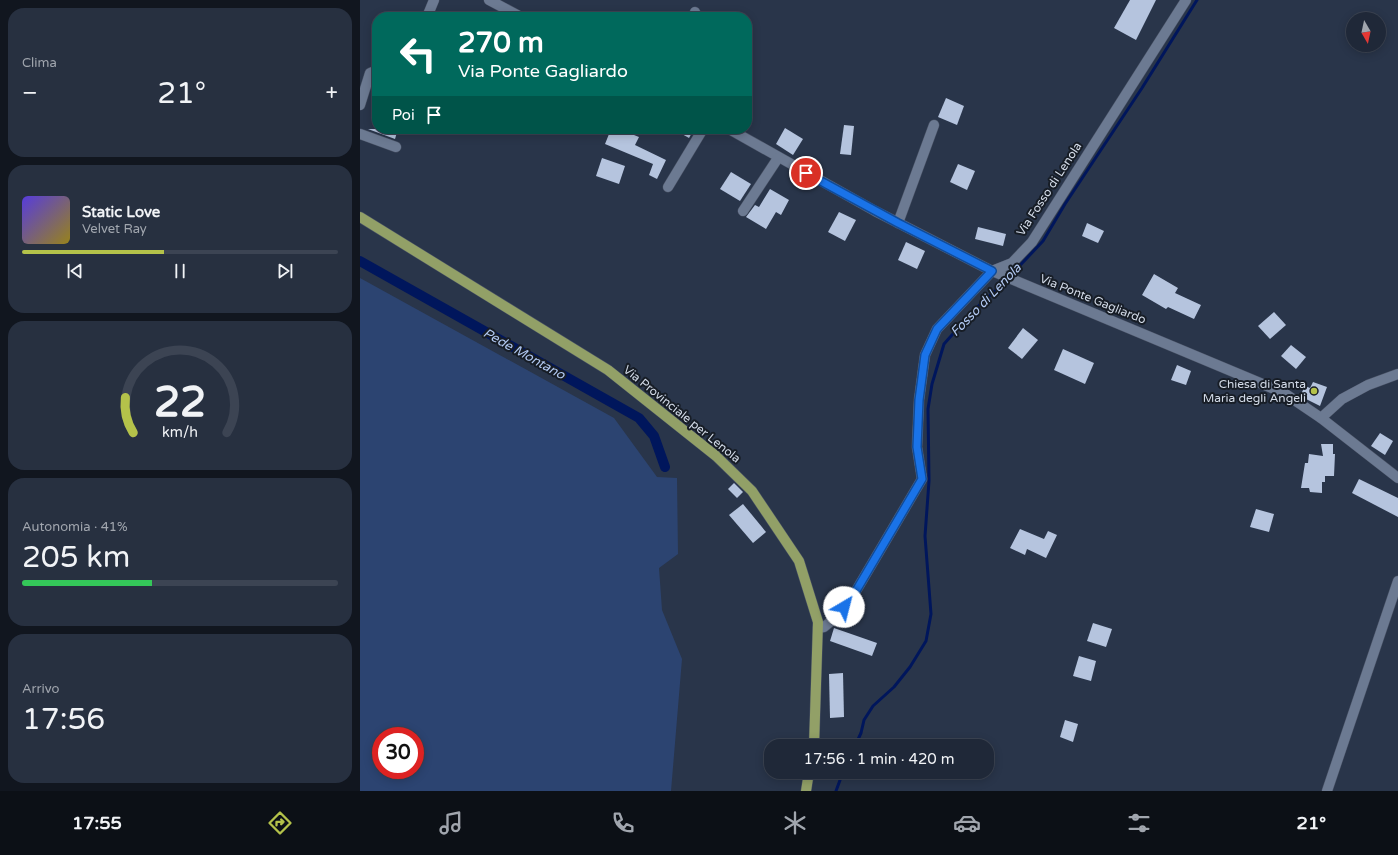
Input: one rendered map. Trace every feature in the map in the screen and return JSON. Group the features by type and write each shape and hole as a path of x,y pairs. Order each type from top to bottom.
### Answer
{"main road":[{"name":"Via Provinciale per Lenola","path":"360,217 608,370 716,456 752,491 799,561 818,622 814,739"},
{"path":"806,791 808,779"}],"street":[{"path":"429,12 434,0"},
{"path":"489,0 512,12"},
{"name":"Via Fosso di Lenola","path":"818,628 824,627 835,618 853,596 922,479 917,447 919,400 925,355 937,329 992,271 1012,263 1032,242 1186,0"},
{"path":"360,104 370,73 372,72"},
{"path":"898,223 934,125"},
{"path":"360,134 396,146"},
{"path":"668,187 700,134"},
{"name":"Via Ponte Gagliardo","path":"737,134 778,158 898,223 992,271 1284,393 1321,418 1398,478"},
{"path":"743,212 778,158"},
{"path":"1321,418 1342,399 1368,385 1398,374"},
{"path":"1327,791 1398,581"}],"shaded area":[{"path":"360,278 614,418 657,477 677,478 678,554 659,568 662,610 682,659 671,791 360,791"}],"building":[{"path":"1130,0 1156,0 1136,40 1114,28"},
{"path":"946,98 964,106 957,125 938,117"},
{"path":"844,125 854,126 851,155 840,154"},
{"path":"785,128 803,139 793,155 776,144"},
{"path":"382,134 396,134 395,139"},
{"path":"609,134 632,134 639,137 635,145 666,160 657,179 649,175 653,164 605,144"},
{"path":"682,134 691,134 689,138"},
{"path":"602,158 625,166 619,184 596,176"},
{"path":"958,164 975,171 967,190 950,182"},
{"path":"731,172 751,184 740,201 720,189"},
{"path":"770,189 789,200 781,215 776,212 766,229 746,217 755,205 759,207"},
{"path":"839,212 856,220 845,241 828,232"},
{"path":"1087,223 1104,231 1098,243 1082,236"},
{"path":"978,227 1006,234 1003,246 975,239"},
{"path":"906,242 925,251 917,269 898,260"},
{"path":"1154,274 1178,288 1175,293 1201,305 1194,319 1168,307 1166,309 1142,295"},
{"path":"1274,312 1286,325 1270,339 1258,326"},
{"path":"1023,328 1038,340 1022,359 1008,348"},
{"path":"1291,345 1306,357 1296,369 1281,356"},
{"path":"1063,349 1094,363 1085,384 1054,370"},
{"path":"1177,365 1191,371 1186,385 1171,380"},
{"name":"Chiesa di Santa Maria degli Angeli","path":"1313,382 1327,387 1320,406 1300,396 1305,386 1310,388"},
{"path":"1380,433 1393,441 1385,455 1371,446"},
{"path":"1321,444 1333,444 1333,454 1335,454 1334,476 1325,476 1325,482 1322,482 1322,493 1310,492 1309,488 1301,488 1305,463 1308,463 1309,454 1323,456"},
{"path":"1359,479 1398,498 1398,517 1352,493"},
{"path":"734,483 743,492 737,498 728,489"},
{"path":"743,504 766,532 753,543 729,515"},
{"path":"1256,509 1274,514 1269,532 1250,527"},
{"path":"1020,529 1044,539 1048,531 1057,535 1046,558 1027,549 1025,555 1010,548"},
{"path":"1093,623 1112,629 1106,647 1087,641"},
{"path":"834,628 877,643 872,656 830,641"},
{"path":"1079,656 1096,661 1091,681 1073,676"},
{"path":"843,673 844,717 830,718 829,674"},
{"path":"1065,720 1078,724 1073,742 1060,737"}],"waterway":[{"name":"Fosso di Lenola","path":"1010,276 1043,241 1065,204 1142,88 1197,0"},
{"name":"Pede Montano","path":"360,261 639,418 654,436 665,467"},
{"name":"Fosso di Lenola","path":"858,739 864,720 873,706 894,687 910,667 926,641 931,614 925,536 929,481 928,409 932,384 944,344 974,310 1007,280"},
{"name":"Fosso di Lenola","path":"836,791 840,779"}],"place":[{"name":"Chiesa di Santa Maria degli Angeli","path":"1314,391"}],"route":[{"path":"806,173 898,223 992,271 937,329 925,355 919,400 917,447 922,479 853,596 844,607"}]}
